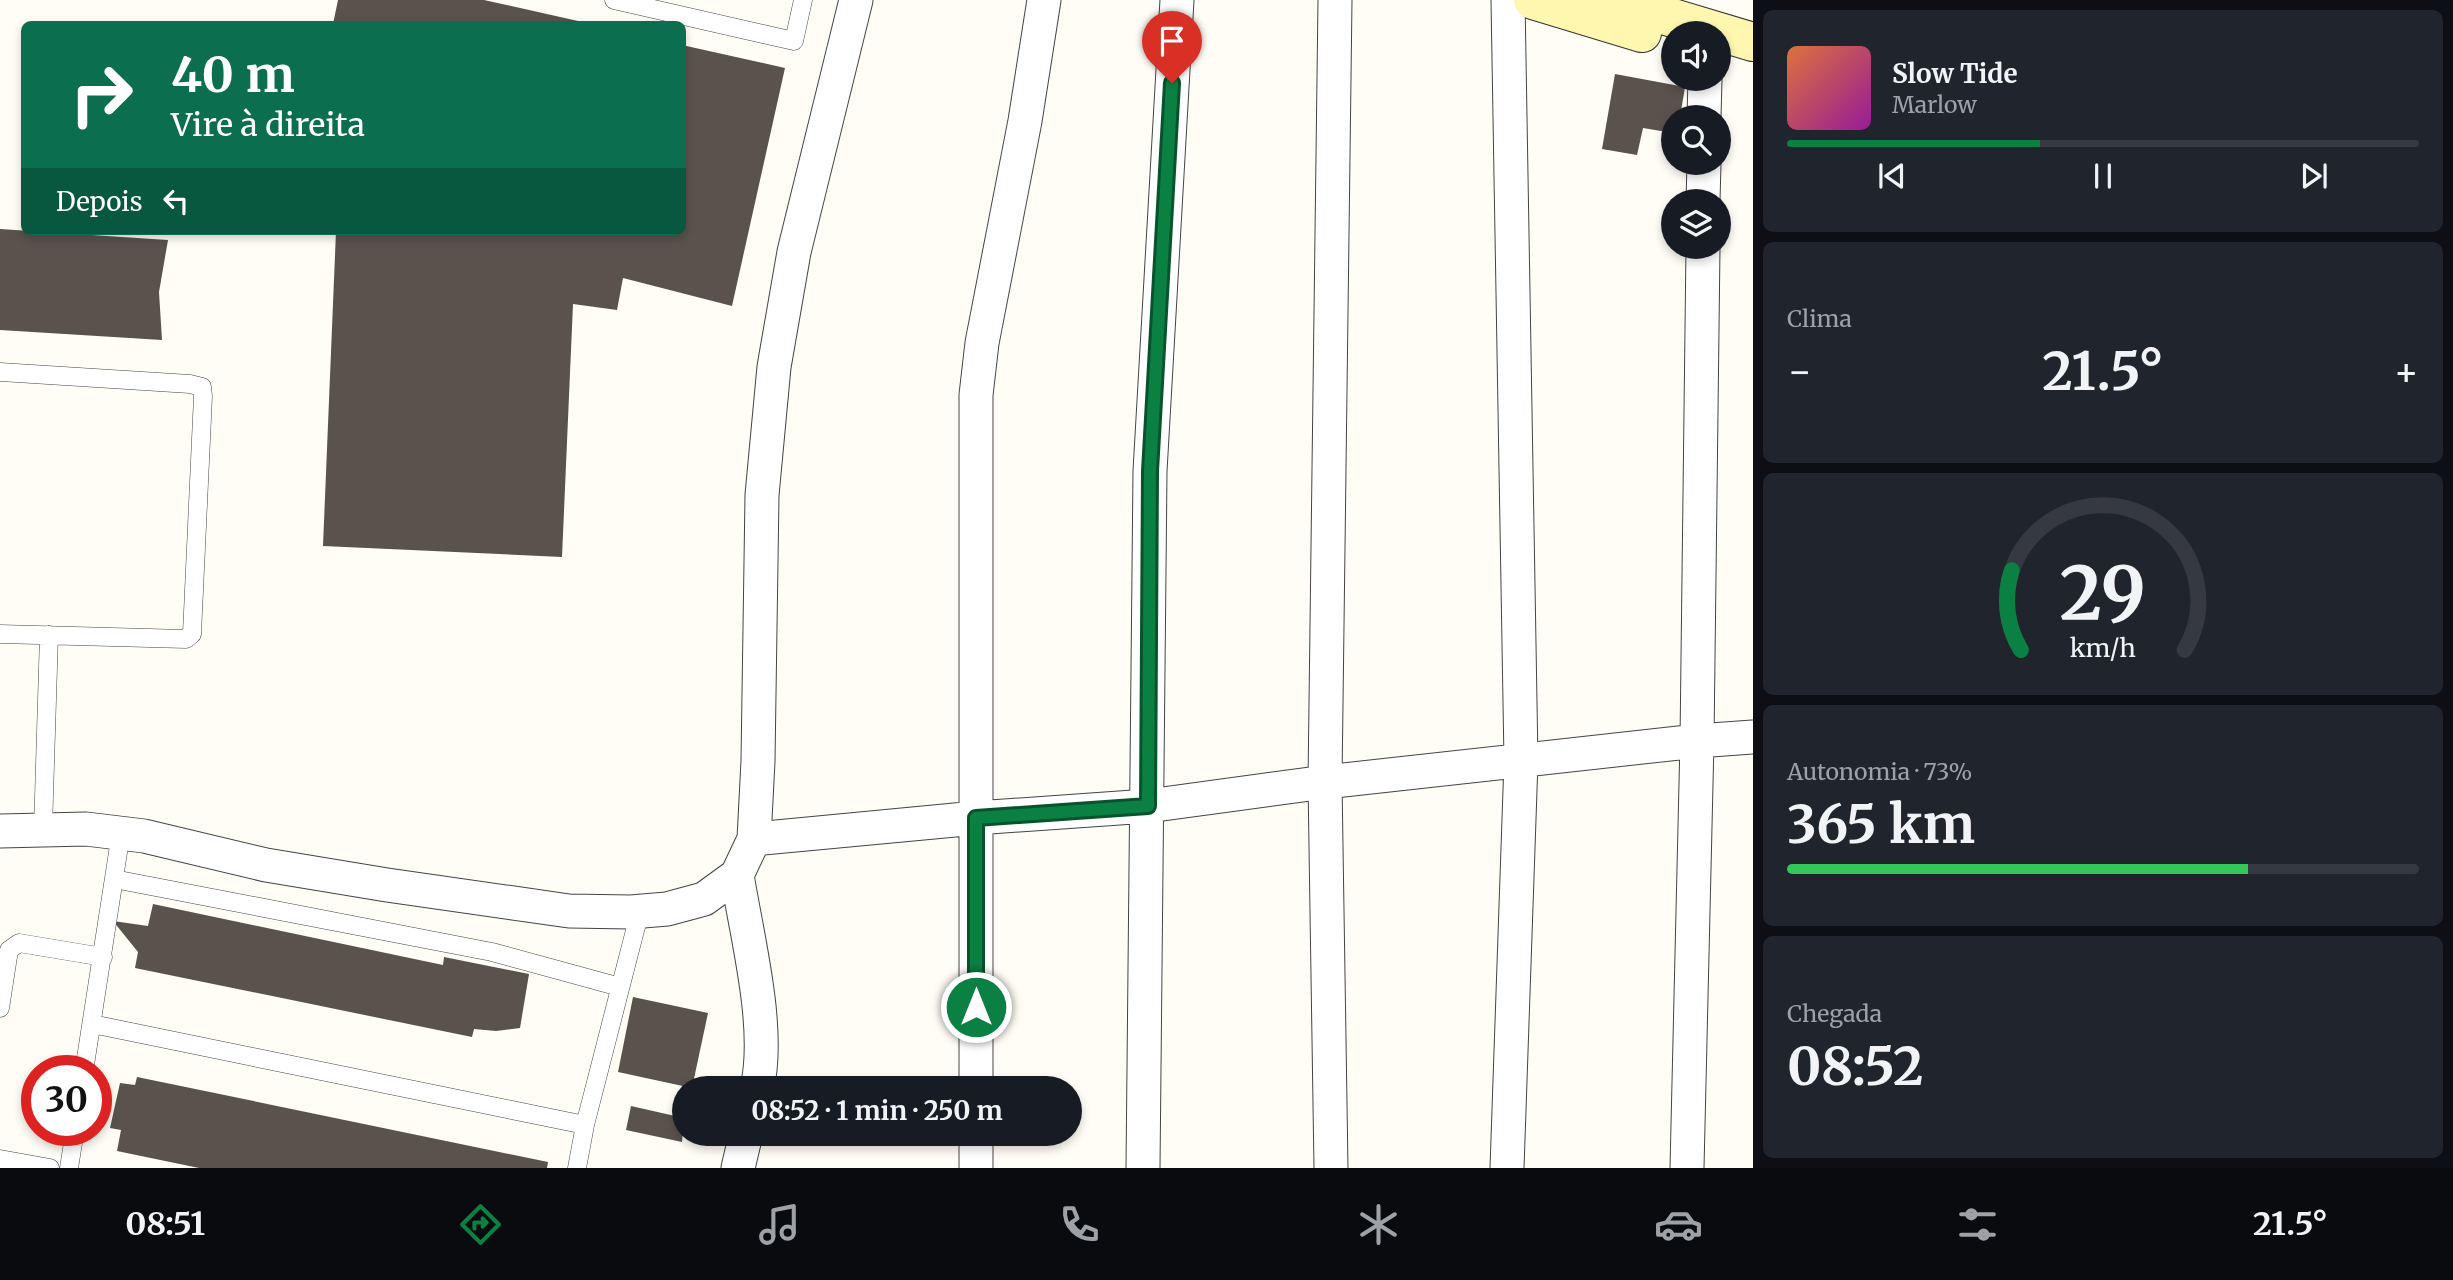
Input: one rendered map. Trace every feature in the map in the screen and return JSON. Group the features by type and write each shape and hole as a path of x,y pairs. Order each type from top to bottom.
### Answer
{"main road":[{"path":"1533,0 1661,39"},
{"path":"1612,0 1753,42"},
{"path":"1731,61 1753,68"}],"street":[{"path":"0,831 86,830 144,836 266,865 387,886 569,911 667,909 704,899 737,875 754,839 762,495 774,367 794,252 856,0"},
{"path":"976,1076 976,395 982,344 1025,121 1044,0"},
{"path":"1143,1168 1150,471 1177,0"},
{"path":"1331,1168 1325,782 1335,0"},
{"path":"1507,1168 1521,761 1508,0"},
{"path":"1687,1168 1697,741 1703,259"},
{"path":"754,839 976,818 1148,806 1325,782 1753,737"},
{"path":"737,875 761,1023 760,1076"},
{"path":"738,1168 743,1146"},
{"path":"976,1146 976,1168"}],"lane":[{"path":"614,0 794,41 803,0"},
{"path":"0,372 177,383 202,387 203,396 192,634 186,639 0,634"},
{"path":"43,829 49,635"},
{"path":"87,1055 121,833"},
{"path":"114,878 492,951 620,987"},
{"path":"577,1168 585,1125 640,911"},
{"path":"0,1008 9,950 19,943 103,957"},
{"path":"92,1024 585,1125"},
{"path":"69,1168 72,1146"},
{"path":"0,1159 50,1168"}],"building":[{"path":"338,0 484,0 578,21 334,21"},
{"path":"686,46 785,68 732,306 623,278 617,310 573,304 562,557 323,546 336,235 686,235"},
{"path":"1615,74 1661,83 1661,91 1684,91 1682,105 1661,105 1661,131 1643,128 1637,155 1602,149"},
{"path":"0,229 21,230 21,235 92,235 168,240 159,292 162,340 0,330"},
{"path":"153,904 443,965 444,957 529,974 520,1028 496,1031 474,1029 472,1037 135,968 138,952 113,921 148,926"},
{"path":"633,997 708,1013 695,1076 672,1076 672,1084 618,1072"},
{"path":"137,1077 548,1162 547,1168 199,1168 117,1151 121,1130 112,1128 112,1119 120,1083 135,1085"},
{"path":"631,1106 672,1115 672,1140 626,1130"}],"route":[{"path":"976,1007 976,818 1148,806 1150,471 1172,83"}]}
